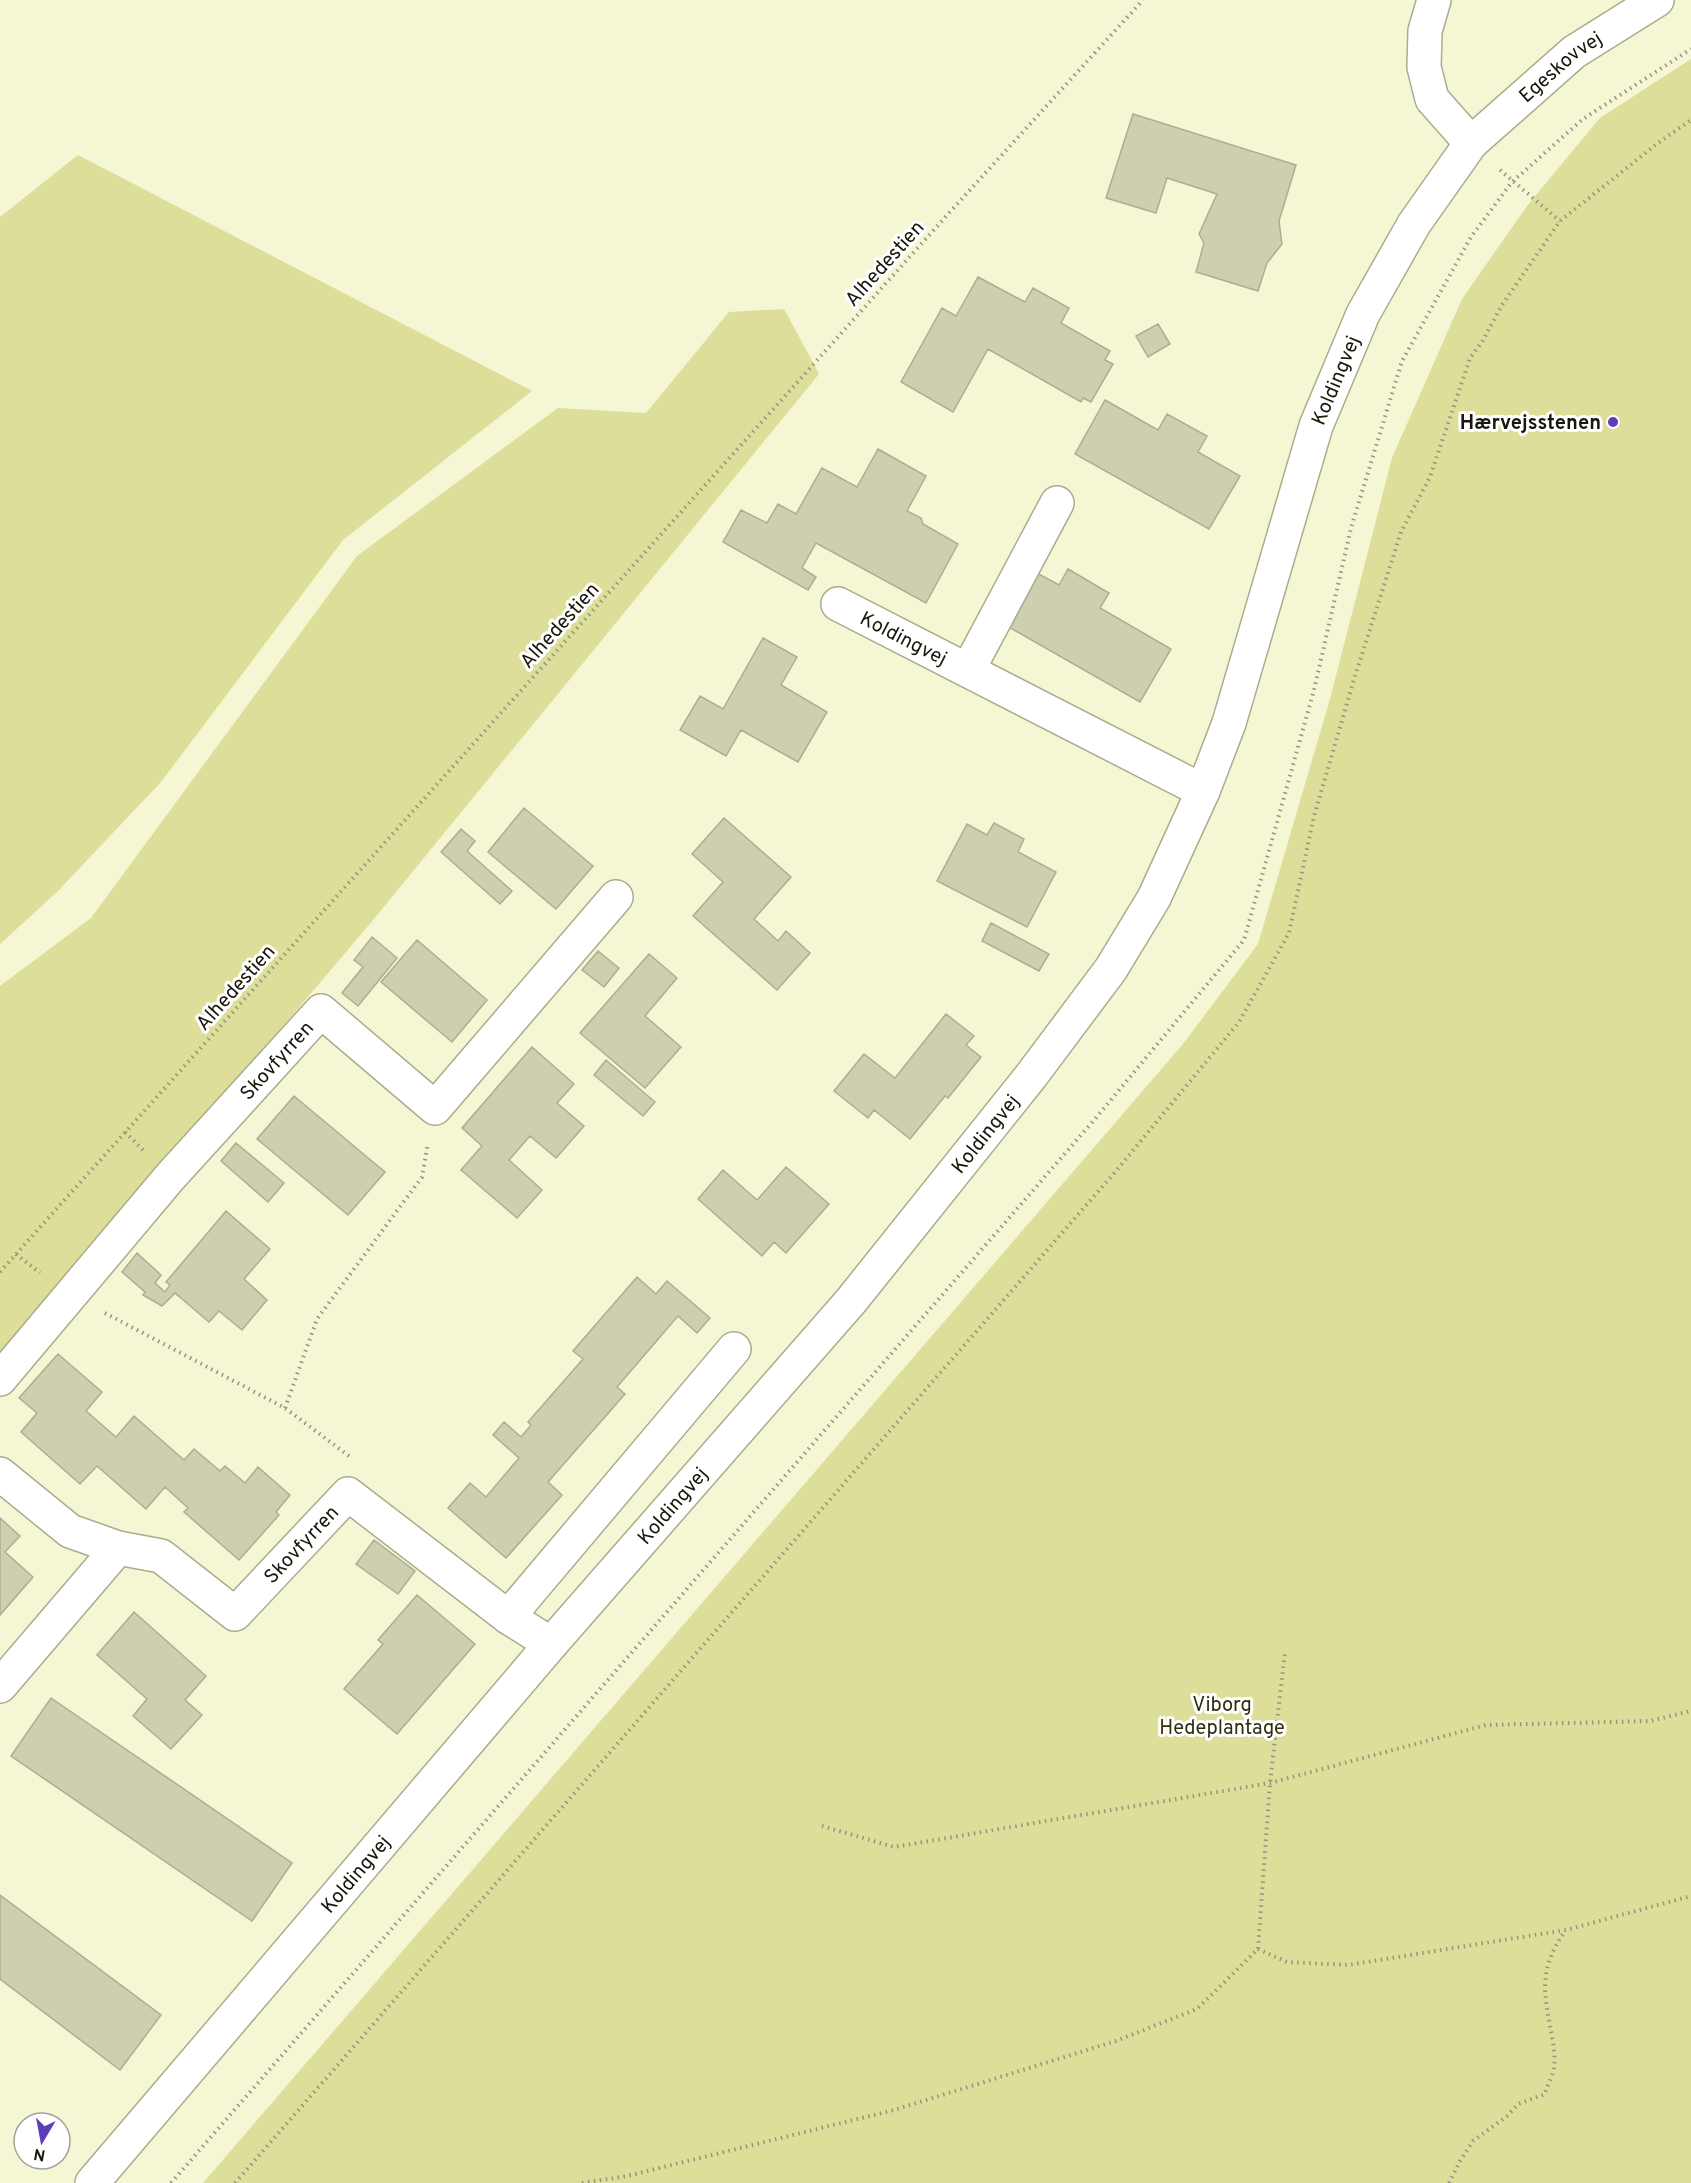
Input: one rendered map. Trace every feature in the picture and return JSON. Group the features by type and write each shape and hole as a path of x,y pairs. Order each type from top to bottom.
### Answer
{"street":[{"path":"1434,0 1425,31 1424,67 1432,99 1471,143"},
{"name":"Egeskovvej","path":"1471,143 1574,52 1657,0"},
{"name":"Koldingvej","path":"93,2183 551,1644 851,1301 1031,1076 1117,959 1154,898 1203,791 1229,723 1316,426 1363,314 1414,224 1471,143"},
{"name":"Koldingvej","path":"968,669 1057,503"},
{"name":"Koldingvej","path":"838,604 1203,791"},
{"path":"435,1108 616,897"},
{"name":"Skovfyrren","path":"0,1379 170,1177 321,1011 435,1108"},
{"path":"508,1617 734,1349"},
{"name":"Skovfyrren","path":"0,1474 70,1531 118,1548 161,1557 235,1614 348,1494 508,1617 551,1644"},
{"path":"0,1686 118,1548"}],"path":[{"name":"Alhedestien","path":"0,1272 949,213 1143,0"},
{"path":"235,2183 1108,1180 1239,1022 1289,933 1314,816 1358,665 1401,532 1430,477 1470,358 1482,342 1502,305 1560,221 1658,143 1691,120"},
{"path":"1512,182 1560,221"},
{"path":"285,1408 316,1319 422,1177 435,1108"},
{"path":"69,1295 285,1408 356,1462 348,1494"},
{"path":"582,2183 627,2176 894,2110 1116,2041 1197,2009 1258,1949 1270,1783 1285,1652"},
{"path":"822,1826 894,1846 1270,1783 1486,1725 1650,1721 1691,1711"},
{"path":"1258,1949 1287,1962 1348,1965 1566,1930 1691,1896"},
{"path":"1449,2183 1473,2141 1507,2116 1518,2104 1545,2094 1554,2067 1552,2037 1544,1997 1546,1971 1554,1948 1566,1930"}],"green space":[{"name":"Viborg Hedeplantage","path":"1691,59 1691,2183 203,2183 1183,1044 1258,944 1330,699 1392,458 1462,299 1527,206 1600,118"},
{"path":"78,155 532,391 343,540 161,782 57,892 0,944 0,217"},
{"path":"784,309 819,374 374,919 0,1359 0,986 91,918 357,556 558,408 646,413 729,312"}],"building":[{"path":"1133,114 1296,165 1279,221 1282,244 1267,263 1258,291 1196,272 1204,243 1199,234 1217,194 1167,178 1156,213 1106,198"},
{"path":"978,277 1025,302 1033,288 1069,308 1061,323 1110,351 1105,360 1113,364 1091,402 1083,398 1081,402 988,349 953,412 901,382 942,308 956,316"},
{"path":"1158,324 1170,344 1148,357 1136,336"},
{"path":"1105,400 1158,430 1167,414 1207,436 1198,452 1240,476 1209,529 1075,454"},
{"path":"878,449 926,476 907,511 921,518 923,524 958,544 926,603 816,543 802,568 816,577 808,590 723,542 741,510 767,523 778,504 796,514 822,468 857,487"},
{"path":"1068,569 1109,593 1100,608 1171,649 1140,702 1007,626 1037,573 1059,585"},
{"path":"763,638 797,657 781,685 827,712 798,762 741,730 726,756 680,730 700,696 723,709"},
{"path":"524,808 593,866 556,909 488,852"},
{"path":"724,818 791,877 754,919 778,941 786,931 810,953 777,990 693,916 723,882 692,854"},
{"path":"994,823 1024,839 1018,852 1056,872 1027,927 937,881 967,824 987,835"},
{"path":"461,829 475,841 467,851 512,891 500,904 441,852"},
{"path":"991,923 1049,954 1039,971 982,941"},
{"path":"372,937 397,958 358,1006 342,993 363,967 354,960"},
{"path":"417,940 487,1000 452,1042 381,982"},
{"path":"598,951 619,968 604,987 582,970"},
{"path":"649,954 677,978 645,1016 681,1047 645,1088 580,1033"},
{"path":"946,1014 974,1036 966,1045 981,1057 948,1098 945,1096 910,1139 874,1110 868,1118 834,1091 864,1054 895,1078"},
{"path":"532,1047 574,1084 557,1103 584,1126 556,1158 530,1136 509,1160 542,1190 517,1218 461,1170 482,1146 462,1128"},
{"path":"606,1060 655,1102 643,1116 594,1075"},
{"path":"294,1096 385,1172 348,1215 257,1139"},
{"path":"236,1143 284,1183 268,1202 221,1161"},
{"path":"786,1167 829,1204 786,1253 774,1242 762,1256 698,1199 723,1170 757,1200"},
{"path":"226,1211 270,1249 244,1279 267,1300 242,1330 219,1311 209,1322 175,1293 162,1306 143,1295 145,1292 122,1272 137,1253 161,1275 155,1283 165,1292 170,1285 166,1282"},
{"path":"637,1277 656,1294 667,1281 710,1318 697,1333 678,1316 617,1387 625,1394 548,1482 562,1495 506,1558 448,1508 470,1483 486,1497 519,1458 493,1435 504,1422 521,1437 531,1425 528,1422 583,1359 573,1351"},
{"path":"58,1354 102,1392 86,1411 116,1437 134,1416 184,1460 194,1449 220,1471 225,1466 245,1483 258,1467 290,1495 276,1512 279,1515 239,1560 184,1512 188,1508 165,1487 146,1509 97,1466 80,1484 21,1432 37,1413 19,1398"},
{"path":"0,1518 20,1536 5,1552 33,1577 0,1615"},
{"path":"374,1540 415,1571 398,1594 356,1564"},
{"path":"417,1595 475,1644 397,1734 344,1689 383,1644 378,1640"},
{"path":"134,1612 206,1676 185,1700 202,1715 171,1749 133,1716 147,1699 97,1655"},
{"path":"51,1698 292,1863 252,1921 11,1756"},
{"path":"0,1895 161,2015 120,2070 0,1979"}],"place":[{"name":"Hærvejsstenen","path":"1613,422"}]}
